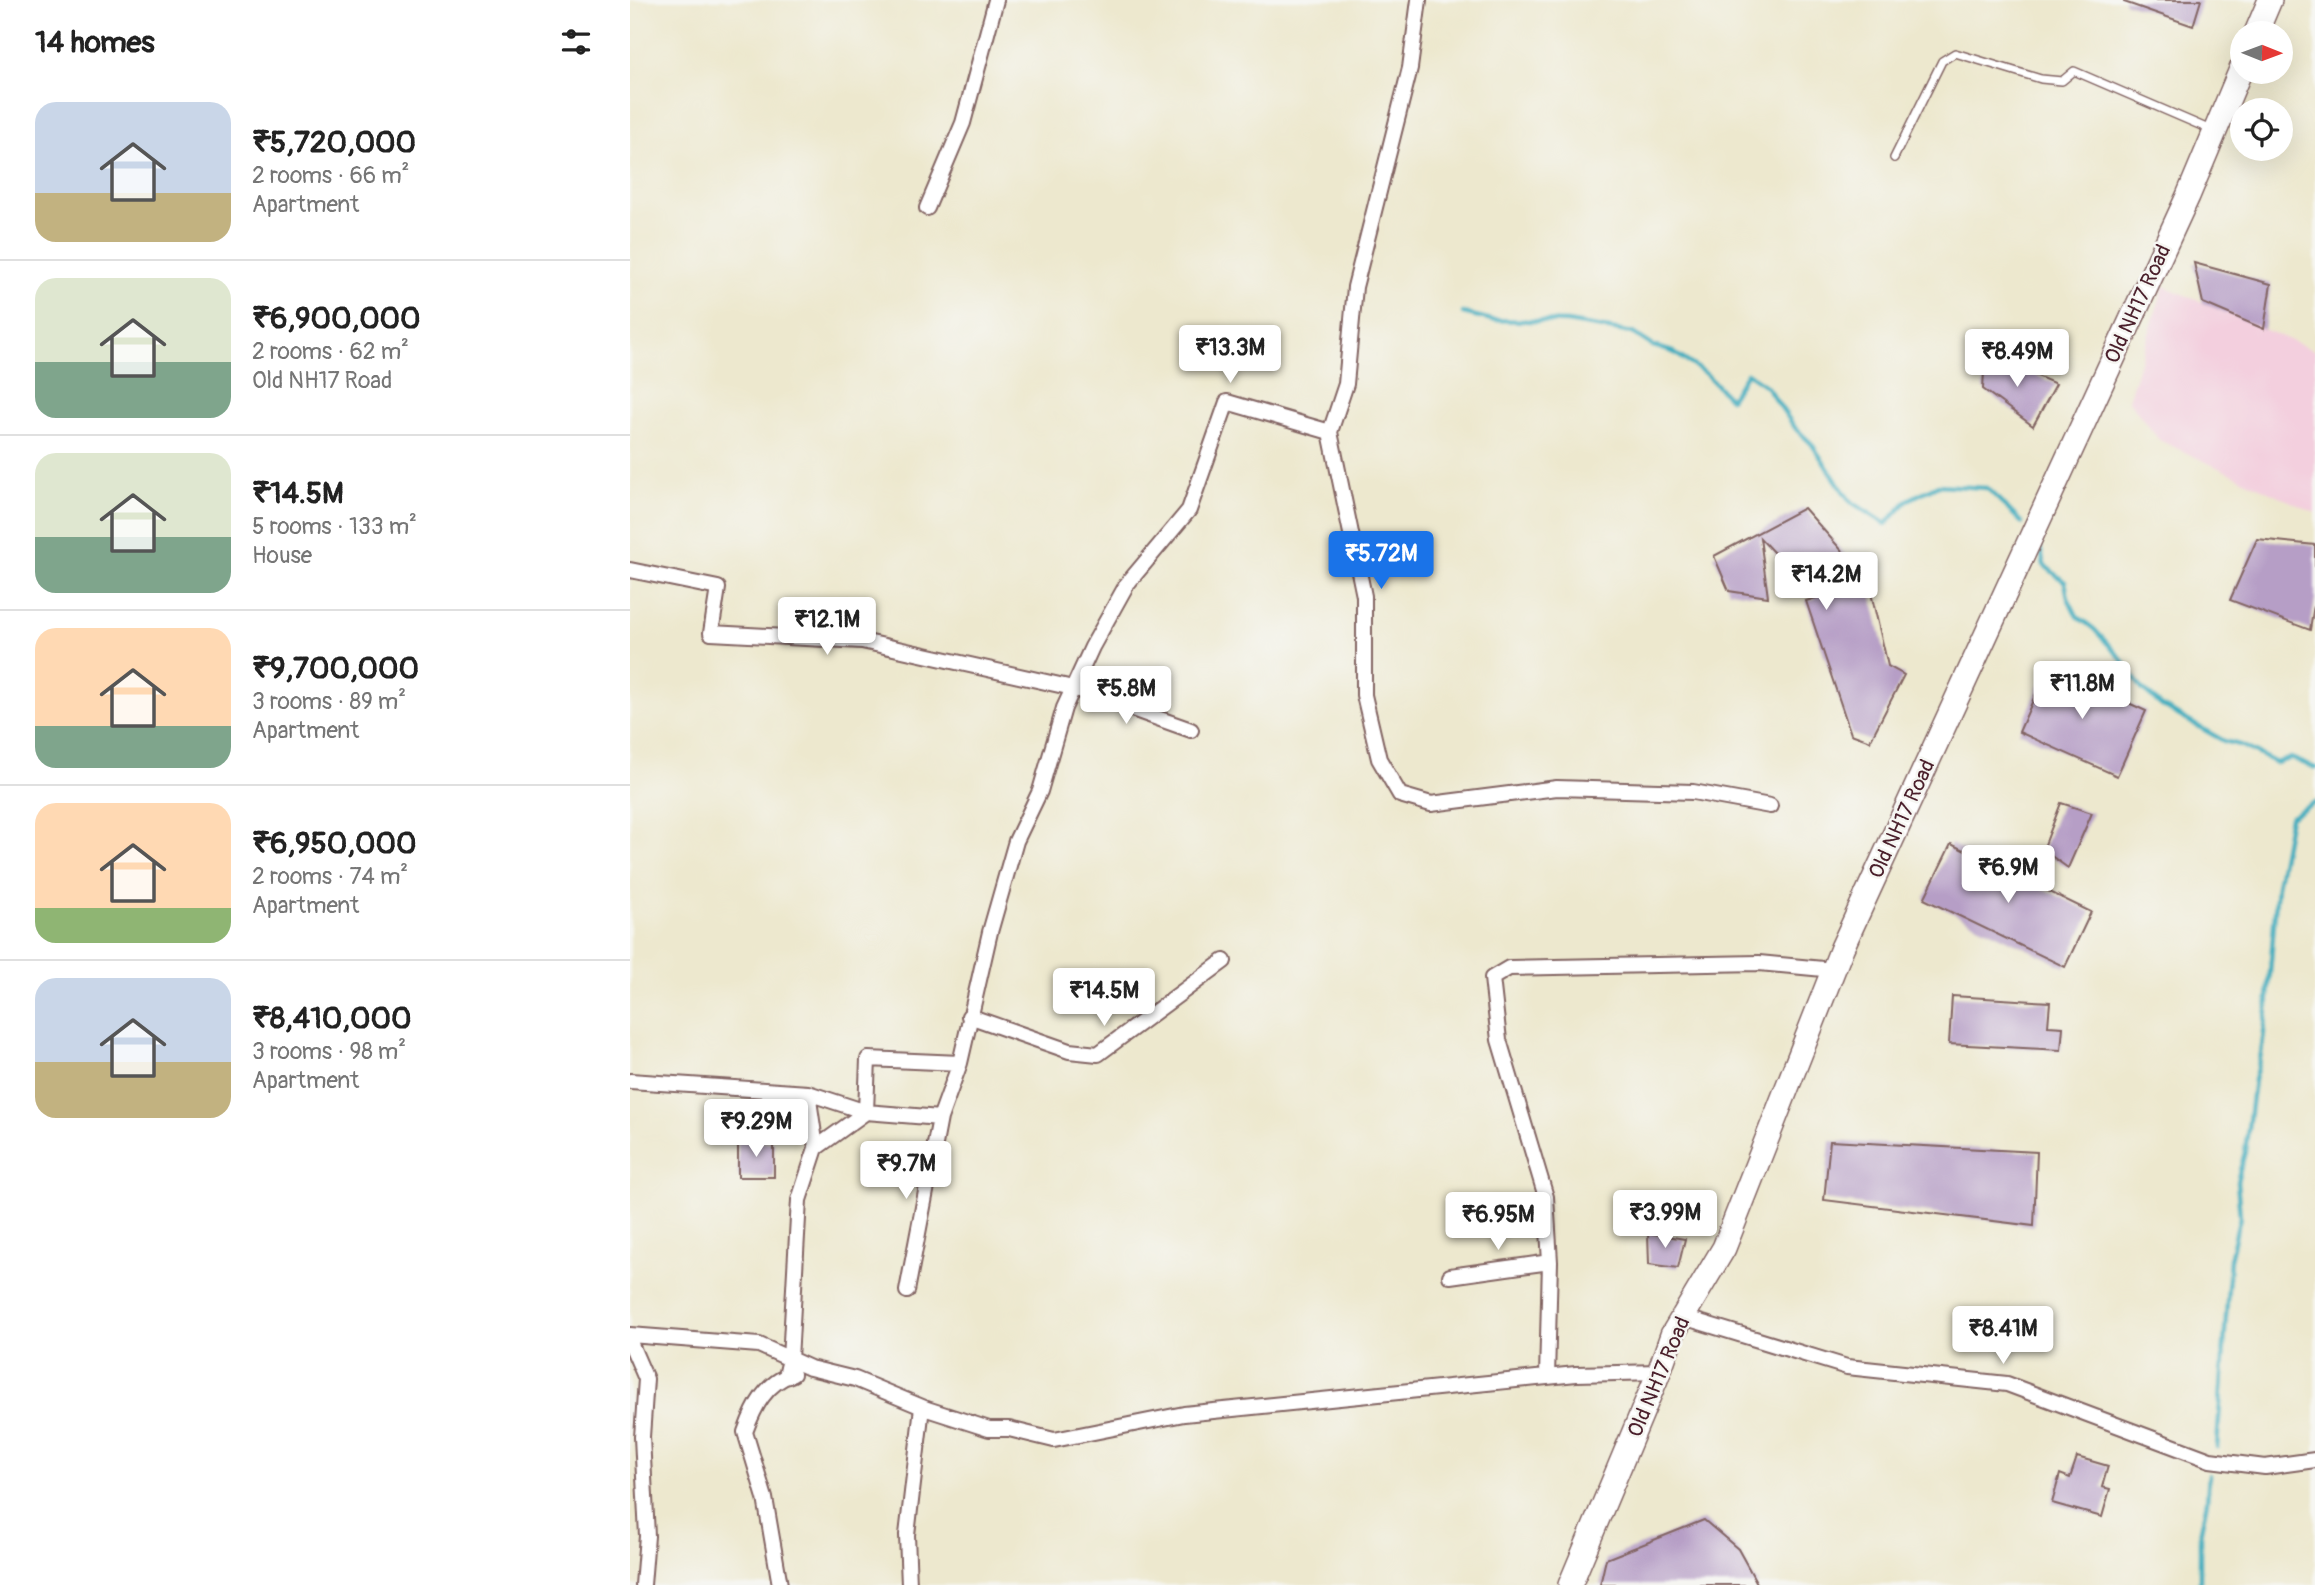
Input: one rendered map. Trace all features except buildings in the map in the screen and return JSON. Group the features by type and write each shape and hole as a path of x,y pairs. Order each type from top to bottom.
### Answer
{"main road":[{"path":"2261,21 2269,0"},
{"name":"Old NH17 Road","path":"1574,1582 1672,1335 1724,1248 1834,970 2188,196 2235,84"}],"street":[{"path":"927,208 963,124 996,0"},
{"path":"1419,0 1410,68 1354,287 1346,384 1330,432 1364,596 1364,695 1379,759 1401,795 1431,804 1557,788 1693,792 1770,806"},
{"path":"907,1291 940,1118 960,1063 969,1016 1016,841 1040,791 1064,708 1092,647 1127,584 1189,510 1227,402 1330,432"},
{"path":"630,570 718,588 711,633 862,641 1073,688 1191,730"},
{"path":"969,1016 1069,1051 1098,1054 1224,961"},
{"path":"1547,1377 1550,1262 1546,1197 1499,1040 1492,978 1509,968 1759,963 1834,970"},
{"path":"866,1112 868,1059 960,1063"},
{"path":"630,1082 808,1093 866,1112 940,1118"},
{"path":"786,1376 790,1359 799,1200 816,1149 808,1093"},
{"path":"816,1149 866,1112"},
{"path":"1450,1276 1550,1262"},
{"path":"1683,1317 1847,1367 2007,1384 2210,1460 2265,1467 2315,1460"},
{"path":"630,1335 759,1345 810,1368 855,1379 922,1407 989,1429 1009,1429 1054,1440 1184,1414 1547,1377 1659,1372"},
{"path":"630,1342 646,1379 642,1437 647,1536 643,1585"},
{"path":"780,1585 765,1498 745,1432 761,1396 786,1376 810,1368"},
{"path":"909,1585 906,1535 922,1407"}],"lane":[{"path":"1895,158 1942,61 1955,53 2041,79 2062,81 2074,71 2215,131"}],"shaded area":[{"path":"2164,286 2315,351 2315,513 2159,440 2128,400"}],"waterway":[{"path":"1463,313 1492,320 1567,322 1633,333 1653,346 1673,352 1706,374 1730,399 1747,373 1766,386 1796,429 1811,443 1850,501 1886,524 1908,500 1938,485 1987,488 2022,523"},
{"path":"2039,542 2044,565 2065,582 2068,598 2077,616 2094,629 2119,656 2142,689 2162,706 2224,741 2243,746 2276,763 2291,758 2315,768"},
{"path":"2217,1447 2230,1259 2240,1217 2237,1181 2245,1152 2254,1080 2261,1054 2267,1010 2277,886 2290,817 2315,802"},
{"path":"2200,1585 2200,1535 2209,1475"}]}
